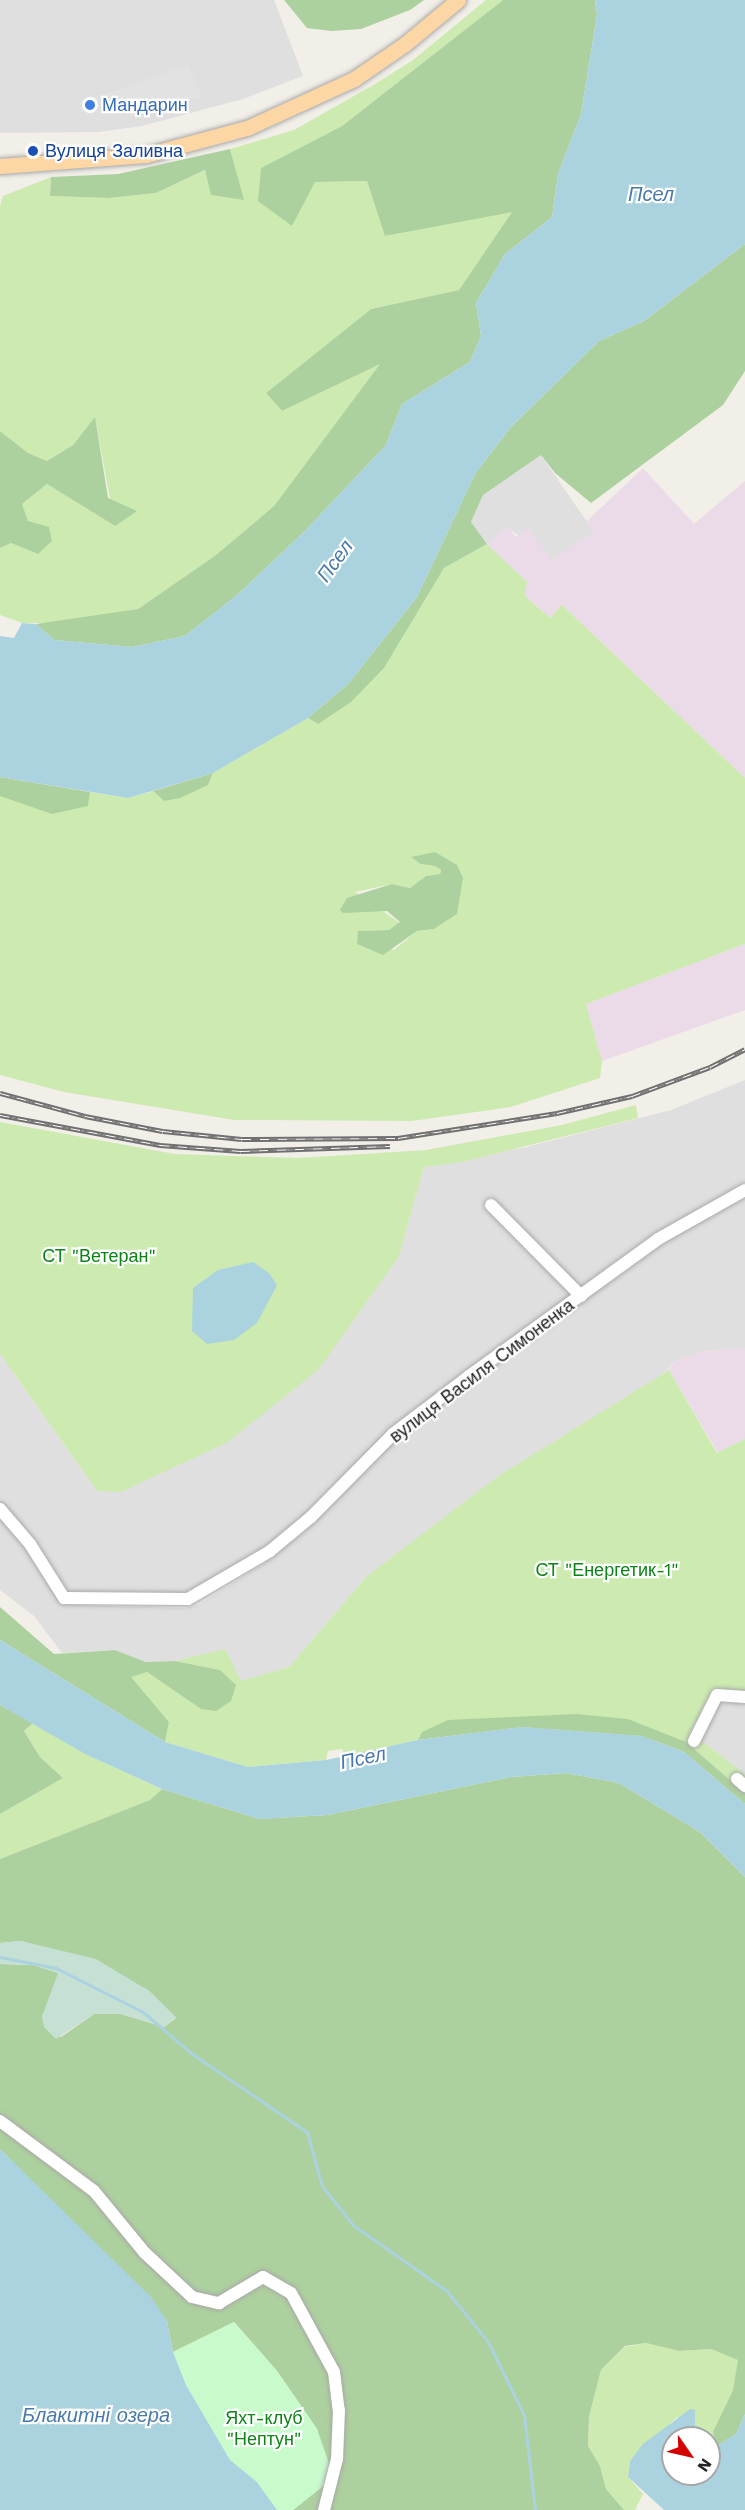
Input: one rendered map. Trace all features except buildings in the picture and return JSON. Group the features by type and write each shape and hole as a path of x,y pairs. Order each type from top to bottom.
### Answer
{"main road":[{"path":"0,166 146,155 247,128 354,79 405,44 458,0"}],"street":[{"name":"вулиця Василя Симоненка","path":"0,1509 30,1544 64,1598 188,1599 270,1551 311,1517 393,1434 658,1239 745,1190"},
{"path":"490,1205 581,1296"},
{"path":"694,1741 717,1695 745,1697"},
{"path":"0,2121 94,2191 145,2253 192,2297 219,2303 263,2277 291,2293 334,2372 339,2410 337,2460 324,2510"}],"shaded area":[{"path":"0,0 274,0 303,76 243,99 142,126 99,132 0,133"},
{"path":"188,65 202,97 110,115 102,95"},
{"path":"541,455 594,532 552,560 508,528 487,544 471,522 483,495"},
{"path":"643,468 694,524 745,481 745,778 562,605 550,618 525,596 526,582 487,544 508,527 516,537 527,528 552,560 593,532 587,521"},
{"path":"745,944 745,1010 602,1061 586,1004"},
{"path":"745,1080 745,1186 694,1211 617,1263 569,1302 467,1369 392,1429 296,1523 262,1551 186,1594 67,1593 0,1504 0,1354 97,1491 399,1256 424,1167 526,1147 671,1110"},
{"path":"745,1196 745,1348 701,1352 674,1362 668,1370 366,1577 289,1667 241,1682 224,1650 175,1661 146,1662 115,1650 62,1653 34,1616 0,1590 0,1518 26,1545 61,1605 184,1608 198,1605 263,1564 302,1533 395,1439 434,1408 685,1225"},
{"path":"745,1348 745,1439 718,1453 669,1370 674,1362 701,1352"},
{"path":"713,1693 745,1695 745,1774 690,1732"}],"green space":[{"path":"284,0 424,0 410,10 361,29 331,31 307,28"},
{"path":"486,0 503,0 342,126 261,168 292,226 314,182 367,181 386,236 513,211 459,290 371,309 266,393 282,411 381,363 274,506 216,555 138,609 62,623 22,623 0,615 0,548 11,543 38,554 22,504 47,484 115,526 95,418 73,445 47,461 28,453 0,431 0,206 3,196 51,177 50,196 109,198 156,193 206,170 243,199 230,149 294,130 375,84 413,60"},
{"path":"503,0 595,0 597,15 581,114 558,174 552,217 505,254 476,303 481,336 470,362 402,404 386,445 304,532 236,596 185,636 132,647 54,640 36,624 138,609 216,555 274,506 380,364 282,411 266,393 371,309 459,290 512,212 385,236 367,181 315,182 292,226 258,201 261,168 342,126"},
{"path":"230,149 244,200 211,195 205,170 156,193 109,198 50,196 51,177 118,174"},
{"path":"745,244 745,371 723,405 591,503 555,473 541,455 483,495 471,522 487,544 444,568 384,668 351,702 318,724 308,718 349,683 417,597 475,474 511,427 599,341 644,321"},
{"path":"95,417 108,498 137,511 115,526 47,484 22,504 28,521 49,527 52,541 38,554 11,543 0,548 0,431 28,453 47,461 73,445"},
{"path":"487,544 527,582 525,596 550,618 562,605 745,778 745,944 586,1004 602,1061 600,1078 511,1107 412,1121 234,1120 64,1092 0,1075 0,796 88,806 90,792 128,798 153,791 164,801 208,785 213,773 308,718 318,724 384,668 444,568","holes":["421,864 457,865 457,914 434,929 417,931 394,950 358,931 389,930 400,923 355,892 392,884 410,888 426,876 440,874 441,870 435,866"]},
{"path":"213,773 208,785 180,798 164,801 153,791"},
{"path":"0,777 90,792 88,806 52,814 0,796"},
{"path":"435,852 457,865 463,878 457,914 434,929 417,931 383,955 357,944 358,931 389,930 400,922 387,911 343,913 340,910 347,898 392,884 410,888 426,876 440,874 441,870 435,866 421,864 411,857"},
{"name":"СТ \"Ветеран\"","path":"636,1105 638,1118 462,1162 424,1167 399,1256 319,1369 228,1442 121,1492 97,1491 0,1354 0,1122 175,1154 297,1158 426,1150 562,1125"},
{"name":"СТ \"Енергетик-1\"","path":"669,1370 717,1453 745,1439 745,1695 713,1693 690,1732 745,1774 745,1793 686,1742 422,1732 418,1740 346,1756 342,1749 328,1751 326,1760 248,1767 165,1742 169,1722 130,1677 147,1672 201,1709 220,1670 175,1661 225,1649 241,1681 289,1667 366,1577 497,1477"},
{"path":"0,1607 54,1654 115,1650 146,1662 175,1661 220,1670 236,1685 231,1701 216,1711 201,1709 147,1672 131,1677 169,1722 165,1742 0,1640"},
{"path":"0,1705 33,1723 24,1731 40,1757 63,1778 0,1814"},
{"path":"577,1714 628,1719 686,1742 745,1793 745,1804 684,1752 642,1736 522,1727 418,1740 422,1732 448,1720"},
{"path":"33,1723 85,1754 162,1789 150,1800 0,1859 0,1814 63,1778 40,1757 24,1731"},
{"path":"566,1773 619,1783 700,1832 745,1877 745,2414 736,2434 721,2443 721,2426 716,2426 733,2390 738,2360 711,2349 679,2351 646,2343 625,2346 601,2370 589,2417 588,2446 600,2466 606,2489 624,2510 293,2510 328,2482 317,2429 277,2371 234,2322 173,2352 167,2321 0,2149 0,1964 33,1965 59,1973 42,2017 61,2037 94,2014 121,2014 164,2027 176,2018 149,1991 133,1982 45,1948 21,1941 0,1943 0,1859 150,1800 162,1789 259,1819 327,1815 511,1777"},
{"path":"21,1941 96,1959 149,1991 176,2017 164,2027 121,2014 94,2014 56,2039 44,2027 42,2017 58,1973 33,1965 0,1964 0,1943"},
{"name":"Яхт-клуб \"Нептун\"","path":"234,2322 277,2371 317,2429 329,2463 328,2482 293,2510 277,2510 257,2482 230,2460 186,2385 173,2352"},
{"path":"646,2343 679,2351 711,2349 739,2360 733,2390 716,2426 694,2426 693,2419 677,2417 667,2426 661,2426 661,2432 630,2461 628,2477 643,2494 635,2510 624,2510 606,2489 600,2466 588,2446 589,2417 601,2370 625,2347"}],"water":[{"name":"Псел","path":"595,0 745,0 745,244 644,321 599,341 511,427 475,474 417,597 349,683 308,718 213,773 128,798 0,777 0,636 14,638 22,623 36,624 54,640 132,647 185,636 236,596 304,532 386,445 402,404 470,362 481,336 476,303 505,254 552,217 558,174 581,114 597,15"},
{"path":"253,1262 269,1273 277,1285 257,1323 234,1340 207,1344 192,1331 193,1288 218,1270"},
{"name":"Псел","path":"0,1640 165,1742 248,1767 326,1760 418,1740 522,1727 642,1736 684,1752 745,1804 745,1877 700,1832 619,1783 566,1773 511,1777 327,1815 259,1819 162,1789 85,1754 0,1705"},
{"name":"Блакитні озера","path":"0,2149 152,2298 167,2321 173,2352 186,2385 230,2460 257,2482 277,2510 0,2510"},
{"path":"690,2409 695,2410 695,2426 667,2426"},
{"path":"745,2414 745,2510 664,2510 628,2477 630,2461 643,2444 661,2431 661,2486 721,2486 721,2443 736,2434"}],"waterway":[{"path":"0,1957 56,1968 143,2012 191,2053 307,2132 322,2186 353,2225 447,2291 488,2342 524,2415 535,2510"}],"railway":[{"path":"0,1093 85,1116 163,1131 242,1139 398,1138 557,1113 632,1096 710,1067 745,1049"},
{"path":"0,1115 160,1145 241,1151 390,1146"}],"place":[{"name":"Мандарин","path":"90,105"},
{"name":"Вулиця Заливна","path":"33,151"}]}
